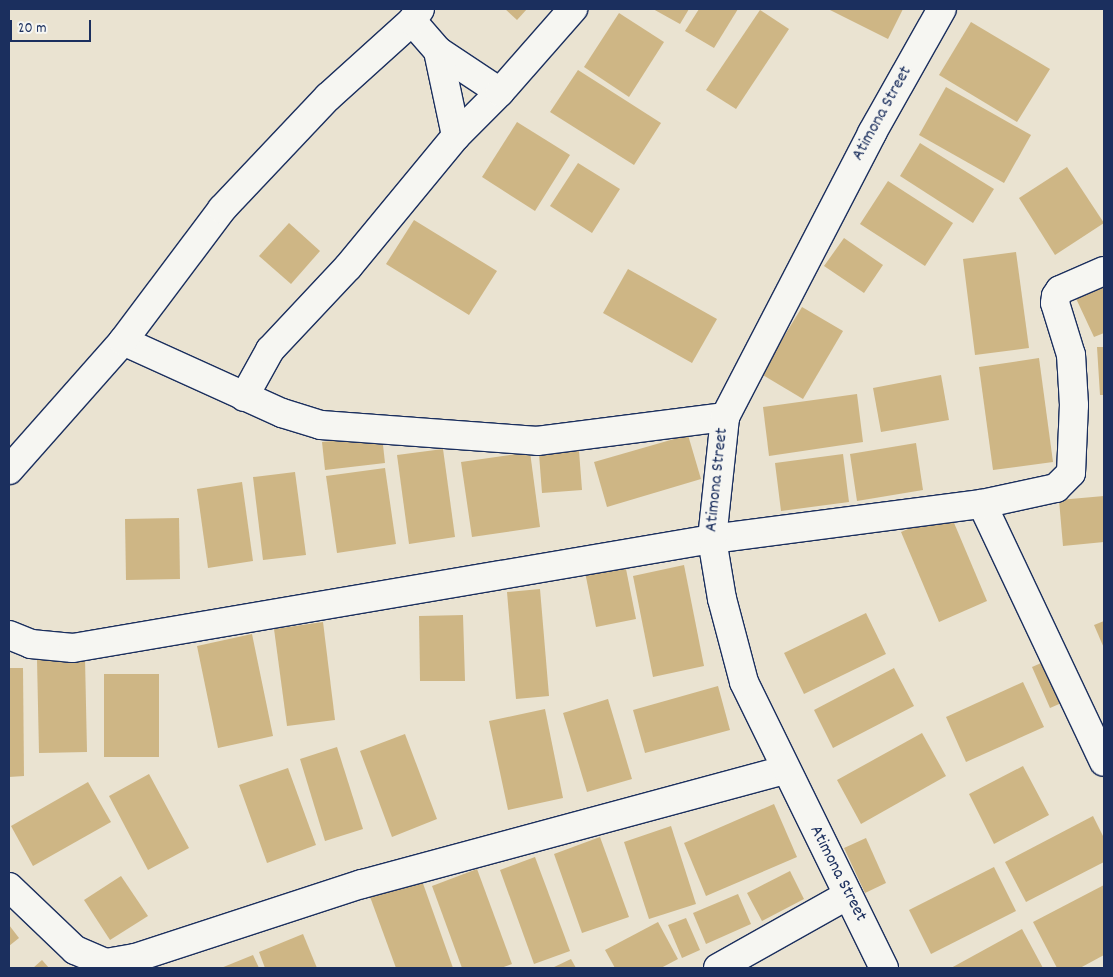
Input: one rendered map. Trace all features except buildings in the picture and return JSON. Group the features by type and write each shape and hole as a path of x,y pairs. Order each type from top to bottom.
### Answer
{"street":[{"path":"244,397 270,350 348,267 456,136 500,92 573,9"},
{"name":"Atimona Street","path":"884,968 785,770 744,682 722,599 712,539 725,417 872,133 942,9"},
{"path":"9,470 123,341 222,209 328,97 416,15 438,51 456,136"},
{"path":"438,51 500,92"},
{"path":"9,635 31,644 73,648 712,539 982,504 1056,488 1071,473 1074,405 1071,355 1055,303 1060,290 1104,271"},
{"path":"123,341 282,413 321,424 537,441 725,417"},
{"path":"982,504 1104,762"},
{"path":"9,887 75,950 106,963 125,960 362,884 785,770"},
{"path":"718,968 848,895"}]}
